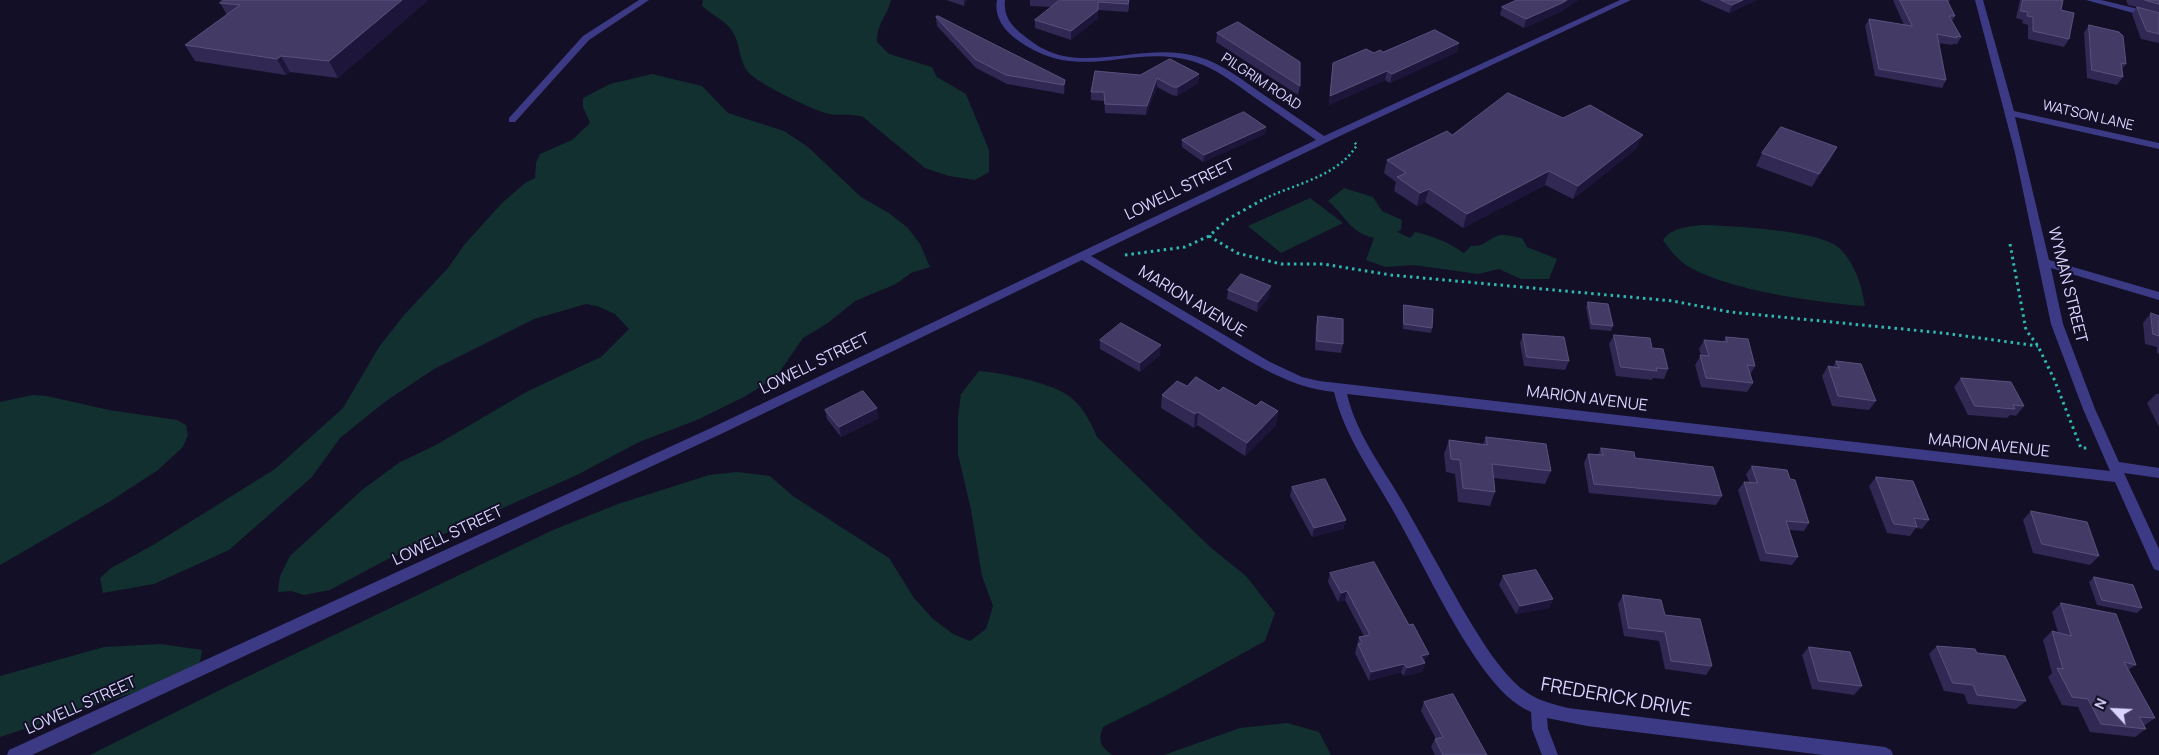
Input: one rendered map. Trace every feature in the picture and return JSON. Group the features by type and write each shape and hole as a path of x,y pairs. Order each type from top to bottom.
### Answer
{"street":[{"path":"512,120 586,38 645,0"},
{"name":"PILGRIM ROAD","path":"1001,0 1001,14 1008,25 1019,38 1042,53 1065,60 1080,61 1159,53 1196,59 1225,73 1324,141"},
{"name":"LOWELL STREET","path":"15,755 707,435 1324,141 1627,0"},
{"name":"WYMAN STREET","path":"1979,0 2010,113 2057,324 2070,363 2107,451 2159,565"},
{"path":"2090,0 2159,17"},
{"name":"WATSON LANE","path":"2010,113 2159,146"},
{"name":"MARION AVENUE","path":"1083,256 1266,365 1298,380 1340,390 2117,471 2159,473"},
{"path":"2042,262 2159,296"},
{"name":"FREDERICK DRIVE","path":"1340,390 1345,417 1352,433 1385,484 1470,632 1513,692 1524,701 1538,708 1599,719 1839,752 1886,755"},
{"path":"1538,708 1540,730 1550,755"}],"path":[{"path":"1120,256 1186,247 1209,236 1228,219 1258,202 1337,167 1349,158 1358,145 1349,139"},
{"path":"1209,236 1237,253 1280,264 1323,264 1391,276 1673,302 1730,312 1987,338 2038,346"},
{"path":"2010,244 2026,330 2038,346 2054,379 2080,448 2107,451"}],"green space":[{"path":"703,0 891,0 880,24 877,42 889,54 932,67 937,77 966,94 989,150 989,172 975,180 949,176 925,168 863,117 821,112 763,83 745,68 737,40 732,31 725,23 702,6"},
{"path":"652,74 702,86 728,113 784,131 808,147 861,197 889,213 908,228 920,244 930,267 911,273 896,284 855,301 828,323 803,338 776,377 744,397 697,420 639,442 577,475 386,560 330,590 304,595 291,591 278,592 280,576 290,556 362,490 400,462 436,445 528,391 601,357 629,329 615,314 597,306 586,304 534,319 434,369 386,401 340,438 312,477 229,550 154,584 103,593 100,578 111,568 153,545 275,469 343,408 379,347 404,315 448,268 464,245 502,203 525,183 535,178 536,163 540,154 572,140 590,123 583,107 583,98 610,84"},
{"path":"1344,188 1373,197 1382,211 1402,220 1401,230 1397,232 1410,238 1415,232 1446,243 1464,253 1471,246 1483,244 1497,236 1510,236 1522,238 1527,247 1557,259 1549,279 1521,279 1499,269 1478,274 1414,265 1385,267 1366,260 1374,238 1353,228 1328,201"},
{"path":"1310,198 1343,223 1281,253 1248,226"},
{"path":"1702,225 1773,230 1827,241 1838,247 1849,259 1862,290 1865,306 1773,294 1724,282 1703,274 1683,263 1673,254 1663,240 1676,230"},
{"path":"979,371 1036,382 1066,394 1076,402 1085,413 1097,437 1210,547 1246,576 1275,613 1265,641 1169,694 1103,727 1100,740 1105,749 1112,755 90,755 230,685 553,530 618,504 709,475 737,472 770,476 793,496 889,558 914,598 933,619 953,634 970,641 986,629 993,606 982,576 971,510 958,454 958,417 961,394"},
{"path":"33,395 47,396 109,410 177,420 186,425 188,435 183,447 158,470 109,502 0,565 0,402"},
{"path":"161,644 202,650 200,662 163,683 0,737 0,676 104,647"},
{"path":"1287,723 1319,732 1331,755 1164,755 1240,728"}],"building":[{"path":"223,0 402,0 329,61 281,56 277,59 185,45 240,5 220,3"},
{"path":"1060,0 1129,0 1128,4 1098,2 1098,10 1071,31 1035,20"},
{"path":"1517,0 1567,0 1526,19 1502,7"},
{"path":"1721,0 1743,0 1732,5"},
{"path":"1900,0 1947,0 1955,16 1949,16 1961,37 1937,34 1946,80 1879,69 1869,19 1912,26"},
{"path":"2023,0 2063,0 2061,10 2074,13 2069,39 2033,31 2033,17 2027,16 2028,12 2021,11"},
{"path":"2145,0 2159,0 2159,4"},
{"path":"2137,7 2159,13 2159,34 2147,31"},
{"path":"938,16 1065,80 1064,85 1006,75 975,59 936,17"},
{"path":"1238,22 1300,62 1300,86 1217,33"},
{"path":"2089,25 2119,32 2123,36 2126,64 2121,63 2123,77 2092,70"},
{"path":"1435,30 1459,43 1392,74 1387,71 1330,96 1333,63 1366,49 1374,53 1380,50 1383,52"},
{"path":"1170,59 1199,74 1178,87 1173,87 1157,78 1147,106 1105,104 1104,92 1091,92 1095,71 1140,75"},
{"path":"1508,93 1563,118 1590,105 1643,135 1578,186 1549,171 1467,214 1429,189 1420,193 1397,177 1406,173 1387,160 1447,131 1452,135"},
{"path":"1244,112 1266,127 1204,155 1182,140"},
{"path":"1781,127 1837,147 1819,174 1762,153"},
{"path":"1241,274 1271,286 1258,302 1228,290"},
{"path":"1588,302 1608,304 1613,326 1592,324"},
{"path":"1404,305 1433,309 1432,328 1404,324"},
{"path":"2151,313 2159,316 2159,336 2153,334"},
{"path":"1318,316 1343,319 1343,344 1317,341"},
{"path":"1121,323 1161,345 1140,363 1100,340"},
{"path":"1523,334 1564,337 1569,361 1527,357"},
{"path":"1614,335 1650,338 1652,348 1663,349 1668,369 1656,368 1657,371 1621,367"},
{"path":"1726,337 1748,339 1755,366 1747,365 1753,383 1706,378 1700,355 1709,356 1704,340 1727,342"},
{"path":"1836,361 1861,364 1876,401 1838,396 1828,366 1839,368"},
{"path":"1196,377 1219,391 1223,387 1256,406 1261,401 1278,411 1247,443 1198,412 1195,414 1162,395 1177,381 1187,386"},
{"path":"1961,378 2011,382 2024,406 2013,405 2015,409 1975,406"},
{"path":"863,391 877,408 839,427 825,410"},
{"path":"1486,437 1546,444 1551,471 1492,464 1495,492 1463,488 1460,460 1451,459 1449,440 1487,445"},
{"path":"1601,448 1634,452 1635,458 1713,467 1722,496 1594,484 1588,454 1603,455"},
{"path":"1752,466 1787,470 1790,479 1795,480 1809,523 1786,521 1798,557 1766,553 1744,482 1757,483"},
{"path":"1876,477 1913,481 1929,520 1914,518 1917,527 1894,524"},
{"path":"1325,479 1346,520 1314,528 1292,487"},
{"path":"2031,511 2087,522 2099,556 2042,544"},
{"path":"1374,562 1409,625 1413,624 1429,654 1421,656 1425,663 1407,668 1404,664 1371,672 1358,644 1362,643 1359,637 1370,635 1347,591 1341,593 1330,573"},
{"path":"1536,570 1553,599 1520,606 1503,576"},
{"path":"2094,577 2133,585 2142,608 2102,600"},
{"path":"1623,595 1661,600 1665,615 1700,619 1712,666 1671,661 1665,632 1629,628"},
{"path":"2061,603 2116,614 2136,665 2124,662 2155,718 2139,717 2146,729 2101,724 2088,699 2072,697 2057,668 2063,669 2052,631 2071,636"},
{"path":"1937,646 1975,649 1977,653 2005,656 2026,701 1977,695 1973,685 1953,683"},
{"path":"1809,647 1850,652 1862,686 1819,681"},
{"path":"1453,694 1487,755 1443,755 1435,739 1443,737 1424,702"}]}
